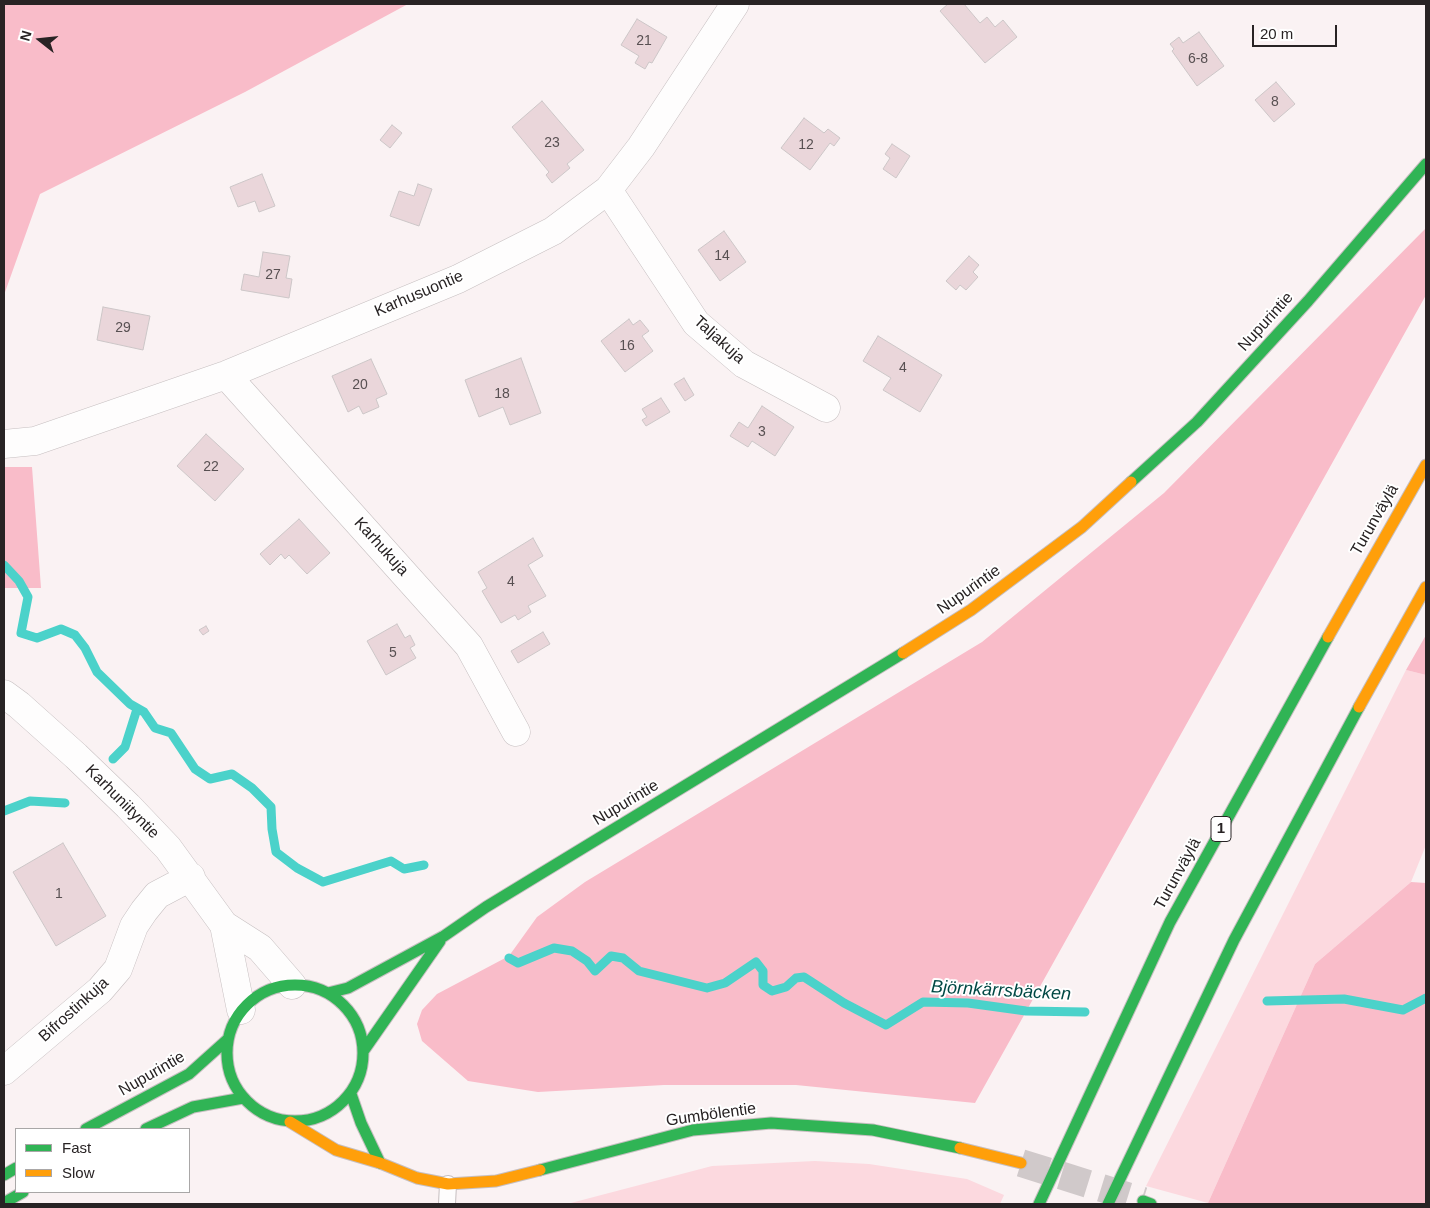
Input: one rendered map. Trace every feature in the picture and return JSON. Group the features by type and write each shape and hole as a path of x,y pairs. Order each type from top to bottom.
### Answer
{"main road":[{"name":"Nupurintie","path":"328,993 348,988 444,936 486,907 856,684 972,610 1082,527 1197,422 1308,301 1426,164"},
{"name":"Turunväylä","path":"1039,1204 1170,922 1280,720 1426,465"},
{"path":"1108,1204 1234,940 1339,742 1426,587"},
{"name":"Nupurintie","path":"364,1050 444,936"},
{"path":"292,985 310,986 328,993 346,1007 359,1027 364,1050 361,1073 351,1094 334,1110 313,1120 290,1122 272,1118 256,1110 243,1098 232,1080 227,1060 228,1039 241,1010 256,997 273,988 292,985"},
{"name":"Nupurintie","path":"88,1128 189,1074 228,1039"},
{"path":"351,1094 361,1123 380,1164"},
{"path":"148,1128 193,1107 243,1098"},
{"name":"Gumbölentie","path":"290,1122 336,1150 416,1178 448,1184 496,1181 693,1130 771,1123 873,1130 933,1141 1020,1163"},
{"path":"4,1175 15,1169"},
{"path":"4,1203 21,1193"}],"street":[{"name":"Karhusuontie","path":"4,444 35,442 226,375 458,279 553,231 608,190 641,147 735,4"},
{"name":"Taljakuja","path":"608,190 696,323 744,364 826,408"},
{"name":"Karhukuja","path":"226,375 469,646 516,732"},
{"name":"Karhuniityntie","path":"4,694 40,724 115,793 168,848 191,877 224,925 260,948 292,985"},
{"name":"Bifrostinkuja","path":"4,1072 100,990 118,969 134,926 144,911 157,895 191,877"},
{"name":"Karhuniityntie","path":"224,925 241,1010"}],"lane":[{"path":"447,1204 448,1184"}],"shaded area":[{"path":"4,4 408,4 245,92 40,194 4,295"},
{"path":"1426,228 1426,295 975,1103 796,1085 664,1085 538,1092 468,1081 422,1041 417,1024 422,1010 437,994 509,956 537,917 585,882 982,642 1164,493"},
{"path":"4,467 32,467 41,588 4,588"},
{"path":"1426,635 1426,675 1406,670"},
{"path":"1406,670 1426,675 1426,845 1411,882 1315,964 1208,1203 1146,1186"},
{"path":"1411,882 1426,883 1426,1204 1208,1203 1315,964"},
{"path":"815,1161 869,1164 967,1179 1004,1195 1000,1204 567,1204 712,1166"}],"building":[{"path":"948,4 964,4 980,23 987,17 995,27 1003,20 1017,37 985,63 940,11"},
{"path":"637,19 667,37 652,63 649,62 645,69 635,63 639,56 621,45"},
{"path":"1199,32 1224,66 1197,86 1172,51 1174,49 1170,44 1179,37 1183,43"},
{"path":"1276,82 1295,104 1274,122 1255,100"},
{"path":"542,101 584,150 567,164 570,168 552,183 546,175 549,172 512,127"},
{"path":"804,118 824,133 828,129 840,138 834,146 830,143 810,170 781,148"},
{"path":"392,125 402,133 390,148 380,140"},
{"path":"892,144 910,156 896,178 883,169 890,158 885,154"},
{"path":"262,174 275,206 259,212 255,201 238,207 230,187"},
{"path":"418,184 432,189 419,226 390,216 399,191 414,196"},
{"path":"724,231 746,262 720,281 698,250"},
{"path":"263,252 290,256 286,278 292,279 289,298 241,290 244,274 259,277"},
{"path":"969,256 979,265 973,272 978,277 966,290 960,285 956,290 946,281"},
{"path":"103,307 150,316 143,350 97,340"},
{"path":"629,319 633,325 640,320 649,331 642,336 653,351 625,372 601,341"},
{"path":"878,336 942,375 920,412 883,390 891,378 863,361"},
{"path":"521,358 541,413 510,425 503,407 479,417 465,380"},
{"path":"371,359 387,394 376,399 379,407 363,414 359,406 348,412 332,376"},
{"path":"684,378 694,395 685,401 674,384"},
{"path":"661,398 670,412 646,426 642,420 647,417 642,409"},
{"path":"762,406 794,427 775,456 752,441 748,447 730,436 739,422 748,428"},
{"path":"206,434 244,469 215,501 177,466"},
{"path":"299,519 330,553 307,574 289,555 285,559 281,554 270,565 260,554"},
{"path":"533,538 543,556 528,565 546,596 528,606 531,612 518,620 515,615 501,623 482,591 487,588 478,572"},
{"path":"397,624 405,638 410,635 415,645 410,648 416,658 386,675 367,641"},
{"path":"206,626 209,631 203,635 199,630"},
{"path":"543,632 550,644 518,663 511,651"},
{"path":"63,843 106,916 56,946 13,872"}],"waterway":[{"name":"Björnkärrsbäcken","path":"4,565 19,581 28,597 21,633 37,638 61,629 75,635 85,648 97,672 130,704 144,712 155,728 171,733 195,769 210,779 232,774 252,788 271,807 276,852 297,868 323,882 391,861 404,869 424,865"},
{"path":"113,759 125,747 137,709"},
{"path":"4,811 30,801 65,803"},
{"name":"Björnkärrsbäcken","path":"509,958 518,963 554,948 572,951 587,961 595,971 611,956 623,958 639,971 707,988 725,983 756,962 763,971 763,985 772,991 786,987 796,978 804,977 844,1003 886,1025 923,1002 968,1003 1026,1011 1085,1012"},
{"name":"Björnkärrsbäcken","path":"1267,1001 1344,999 1403,1010 1426,998"}],"tunnel":[{"path":"1021,1163 1143,1201"}],"traffic: fast":[{"path":"1131,482 1197,422 1308,301 1426,164"},
{"path":"1039,1204 1170,922 1328,637"},
{"path":"328,993 348,988 444,936 486,907 903,653"},
{"path":"1108,1204 1234,940 1359,707"},
{"path":"364,1050 440,941"},
{"path":"295,985 321,990 333,996 343,1005 352,1015 358,1027 363,1053 358,1079 352,1091 343,1101 333,1110 321,1116 295,1121 269,1116 257,1110 247,1101 238,1091 232,1079 227,1053 232,1027 238,1015 247,1005 257,996 269,990 295,985"},
{"path":"88,1128 189,1074 228,1039"},
{"path":"351,1094 361,1123 380,1163"},
{"path":"148,1128 193,1107 243,1098"},
{"path":"540,1170 693,1130 771,1123 873,1130 960,1148"},
{"path":"4,1175 15,1169"},
{"path":"4,1203 21,1193"},
{"path":"1143,1201 1151,1204"}],"traffic: slow":[{"path":"1328,637 1426,465"},
{"path":"903,653 971,610 1082,527 1131,482"},
{"path":"1359,707 1426,587"},
{"path":"290,1122 336,1150 380,1163 417,1178 448,1184 496,1181 540,1170"},
{"path":"960,1148 1021,1163"}]}
